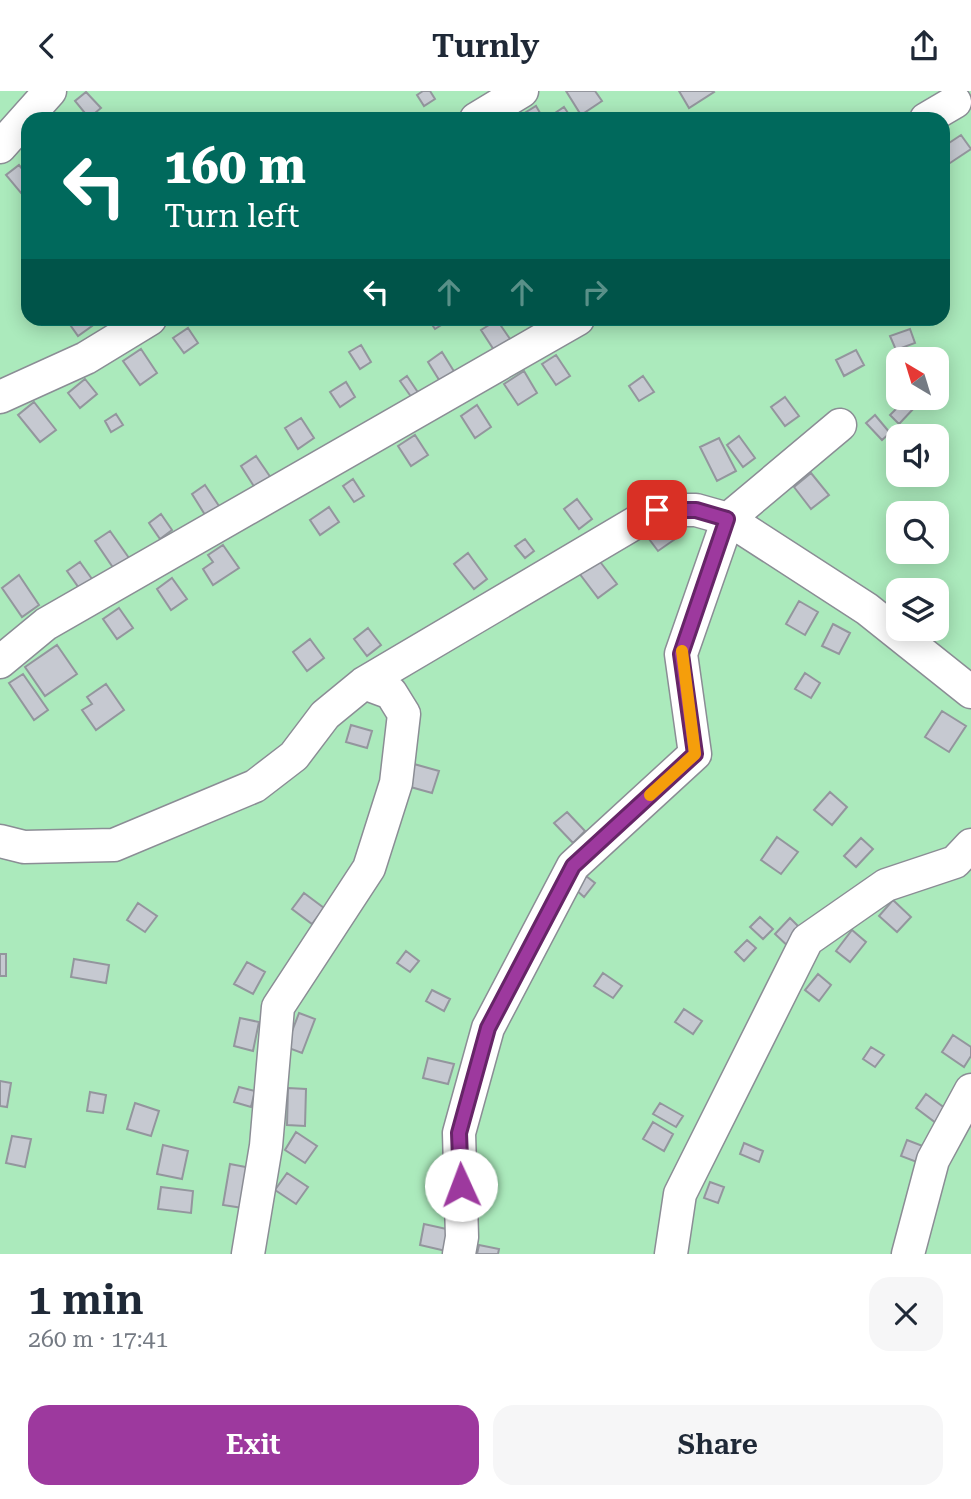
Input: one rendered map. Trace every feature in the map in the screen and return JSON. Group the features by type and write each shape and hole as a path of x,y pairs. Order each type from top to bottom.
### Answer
{"lane":[{"path":"31,112 50,91"},
{"path":"488,112 522,91"},
{"path":"938,112 955,102"},
{"path":"0,147 21,123"},
{"path":"0,397 86,358 139,326"},
{"path":"0,662 46,624 566,326"},
{"path":"459,1254 462,1237 459,1133 488,1028 573,866 695,754 681,654 727,519 840,425"},
{"path":"0,841 24,846 114,845 255,786 294,756 325,715 364,683 657,510 696,510 727,519 867,609 971,692"},
{"path":"248,1254 266,1146 278,1007 369,868 396,783 404,714 391,693 364,683"},
{"path":"671,1254 680,1194 807,940 886,885 955,862 971,845"},
{"path":"908,1254 933,1160 971,1090"}],"green space":[{"path":"0,91 971,91 971,1254 0,1254"}],"building":[{"path":"430,91 435,99 424,106 417,95"},
{"path":"566,91 595,91 602,101 586,112 579,112"},
{"path":"679,91 713,91 714,92 689,108"},
{"path":"86,92 101,108 96,112 84,112 75,101"},
{"path":"536,106 540,112 526,112"},
{"path":"961,135 971,149 950,163 950,142"},
{"path":"19,165 21,193 6,175"},
{"path":"71,326 92,326 78,336"},
{"path":"487,326 501,326 510,339 494,350 481,330"},
{"path":"188,328 198,343 184,353 173,338"},
{"path":"910,329 915,343 895,347 890,336"},
{"path":"361,345 371,362 360,369 349,352"},
{"path":"141,349 157,373 140,385 123,361"},
{"path":"856,350 864,365 844,376 836,360"},
{"path":"442,352 455,373 441,383 428,362"},
{"path":"556,355 570,376 556,385 542,364"},
{"path":"524,371 537,393 518,405 504,384"},
{"path":"407,376 419,394 412,398 400,381"},
{"path":"643,376 654,392 639,401 629,386"},
{"path":"85,379 97,394 80,408 68,393"},
{"path":"346,382 355,397 340,407 330,392"},
{"path":"785,397 799,416 785,426 771,407"},
{"path":"34,402 56,430 40,442 18,415"},
{"path":"477,405 491,427 475,438 461,416"},
{"path":"895,410 912,410 899,424 890,415"},
{"path":"116,414 123,425 111,432 105,421"},
{"path":"875,415 886,428 886,436 882,440 866,423"},
{"path":"301,418 314,438 298,449 285,428"},
{"path":"415,435 428,455 411,466 398,446"},
{"path":"739,436 755,458 743,467 727,445"},
{"path":"719,438 736,471 717,481 700,447"},
{"path":"256,456 271,478 255,488 241,466"},
{"path":"811,473 829,495 811,509 794,487"},
{"path":"353,479 364,496 354,502 343,486"},
{"path":"205,485 221,509 207,518 192,494"},
{"path":"577,499 592,519 579,529 564,509"},
{"path":"329,507 339,522 320,535 310,520"},
{"path":"161,514 172,530 160,539 149,523"},
{"path":"663,517 678,537 658,551 643,531"},
{"path":"110,531 129,558 114,569 95,541"},
{"path":"525,539 534,551 525,558 515,546"},
{"path":"223,545 239,568 213,585 203,569 213,562 208,555"},
{"path":"468,553 487,579 474,589 454,564"},
{"path":"598,559 617,584 598,598 579,573"},
{"path":"80,562 92,579 79,588 67,571"},
{"path":"19,575 39,605 22,617 2,588"},
{"path":"172,578 187,599 171,610 157,589"},
{"path":"799,601 818,612 805,635 786,624"},
{"path":"119,608 133,628 117,639 103,619"},
{"path":"833,624 850,633 839,654 822,646"},
{"path":"368,628 381,645 367,656 354,639"},
{"path":"310,639 324,658 307,671 293,652"},
{"path":"57,645 77,674 45,696 25,667"},
{"path":"805,673 820,683 811,698 795,689"},
{"path":"23,674 48,710 34,720 9,683"},
{"path":"106,684 124,710 96,730 82,710 92,704 87,697"},
{"path":"942,711 966,726 949,752 925,737"},
{"path":"351,725 372,731 367,748 346,742"},
{"path":"414,764 439,771 432,793 407,786"},
{"path":"830,792 847,807 832,825 814,810"},
{"path":"567,812 585,831 573,843 554,823"},
{"path":"777,837 798,852 781,874 761,860"},
{"path":"861,838 873,849 856,867 844,856"},
{"path":"586,876 595,883 584,897 575,889"},
{"path":"304,893 324,908 312,924 292,909"},
{"path":"893,900 911,917 897,932 879,916"},
{"path":"138,903 157,916 145,932 127,920"},
{"path":"760,917 773,929 763,939 750,927"},
{"path":"790,918 806,934 791,949 775,934"},
{"path":"852,930 866,942 850,962 836,951"},
{"path":"747,940 756,948 744,961 735,952"},
{"path":"406,951 419,961 410,972 397,963"},
{"path":"0,954 6,954 6,976 0,976"},
{"path":"74,959 109,965 106,983 71,977"},
{"path":"247,962 265,972 253,994 234,984"},
{"path":"603,973 622,986 613,998 594,986"},
{"path":"818,974 831,985 819,1001 805,990"},
{"path":"432,990 450,999 444,1011 426,1001"},
{"path":"684,1009 702,1021 693,1034 675,1022"},
{"path":"299,1013 315,1019 302,1053 286,1047"},
{"path":"240,1018 259,1022 253,1051 234,1046"},
{"path":"953,1035 971,1047 971,1056 964,1067 942,1052"},
{"path":"871,1047 884,1055 875,1067 863,1059"},
{"path":"428,1058 454,1064 448,1084 423,1078"},
{"path":"0,1081 11,1083 7,1107 0,1106"},
{"path":"239,1087 255,1091 251,1107 234,1102"},
{"path":"288,1088 306,1089 305,1126 287,1125"},
{"path":"90,1092 106,1095 103,1113 87,1111"},
{"path":"926,1094 946,1109 936,1123 916,1108"},
{"path":"135,1103 159,1111 151,1136 127,1129"},
{"path":"660,1103 683,1116 676,1127 653,1114"},
{"path":"653,1122 673,1134 664,1151 643,1139"},
{"path":"296,1132 317,1146 305,1163 285,1150"},
{"path":"12,1136 31,1139 25,1167 6,1163"},
{"path":"907,1140 928,1148 922,1164 901,1156"},
{"path":"744,1143 763,1151 759,1162 740,1154"},
{"path":"163,1145 188,1151 182,1179 157,1174"},
{"path":"230,1164 251,1168 243,1208 223,1205"},
{"path":"287,1173 308,1187 296,1204 275,1190"},
{"path":"710,1182 724,1187 718,1203 704,1198"},
{"path":"161,1187 193,1191 191,1213 158,1209"},
{"path":"424,1224 451,1230 446,1251 420,1245"},
{"path":"479,1245 499,1249 498,1254 477,1254"}],"slow traffic":[{"path":"650,795 695,754 682,651"}],"route":[{"path":"461,1185 459,1133 488,1028 573,866 695,754 681,654 727,519 696,510 657,510"}]}
